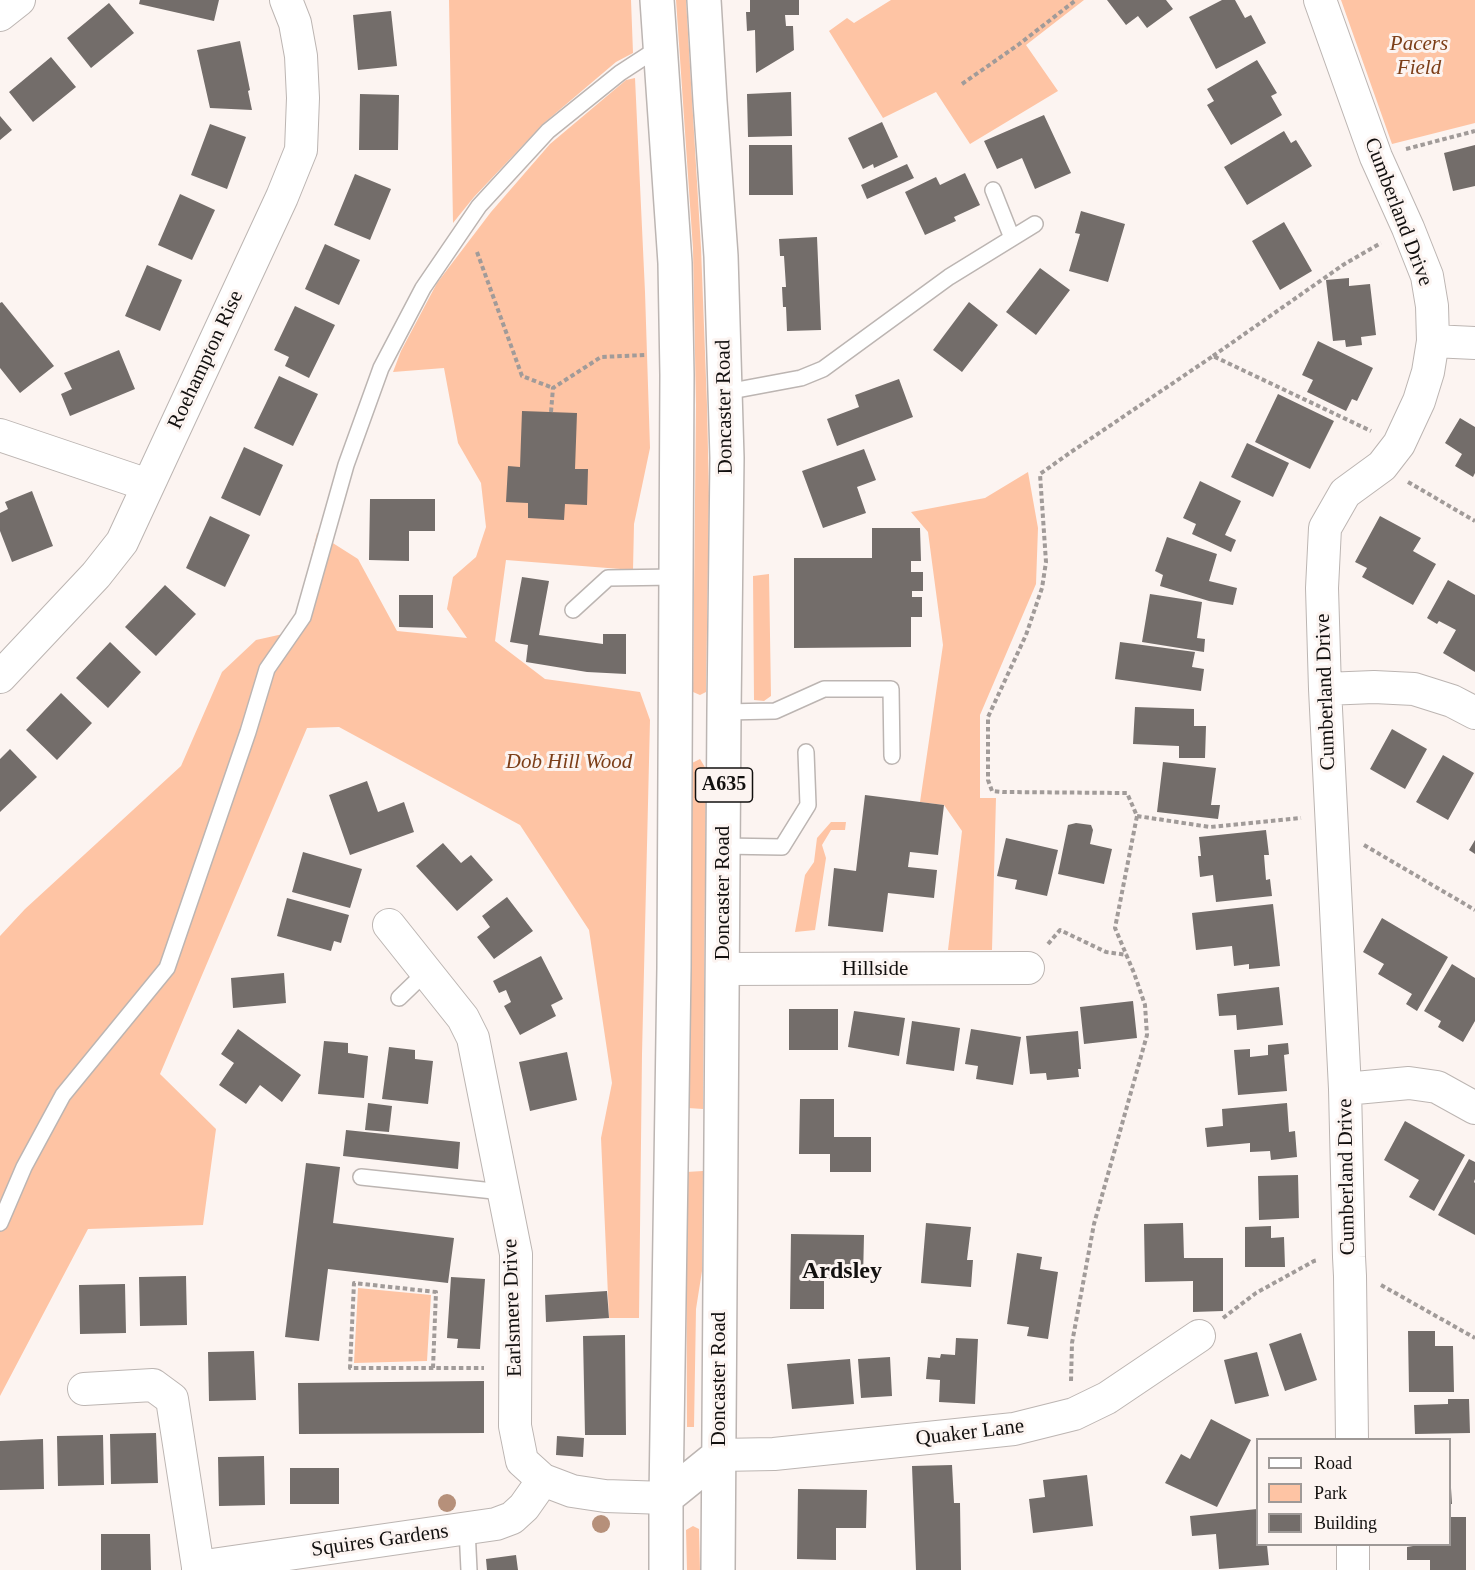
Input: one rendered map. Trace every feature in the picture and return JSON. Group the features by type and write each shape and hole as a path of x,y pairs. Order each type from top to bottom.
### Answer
{"highway":[{"name":"A635","path":"657,0 675,263 676,375 674,992 666,1570"},
{"name":"Doncaster Road","path":"704,0 721,256 728,458 718,1570"},
{"path":"676,730 724,721"},
{"path":"666,1498 718,1455"}],"street":[{"path":"0,15 20,0"},
{"name":"Roehampton Rise","path":"0,677 96,575 122,542 282,197 301,150 303,98 301,56 295,23 286,0"},
{"name":"Cumberland Drive","path":"1320,0 1376,157 1408,228 1426,276 1432,306 1433,341 1428,372 1419,401 1391,455 1346,493 1325,528 1322,588 1324,689 1345,1089 1352,1438"},
{"path":"1433,341 1475,343"},
{"path":"0,435 148,485"},
{"path":"1324,689 1374,687 1414,689 1452,701 1475,713"},
{"name":"Earlsmere Drive","path":"389,925 463,1018 473,1038 516,1254 515,1426 522,1461 543,1480 572,1491 605,1496 666,1498"},
{"name":"Hillside","path":"722,969 1028,968"},
{"path":"1345,1089 1409,1083 1437,1087 1475,1108"},
{"name":"Quaker Lane","path":"718,1455 774,1454 1014,1429 1074,1414 1107,1398 1199,1336"},
{"name":"Squires Gardens","path":"84,1389 153,1385 172,1399 198,1568 496,1524 512,1518 524,1507 543,1480"},
{"path":"1353,1546 1353,1570"}],"lane":[{"path":"0,1223 24,1167 63,1095 167,968 248,732 267,669 303,617 346,465 381,368 423,288 479,206 548,131 620,73 660,47"},
{"path":"993,190 1012,238"},
{"path":"726,392 801,378 823,369 949,277 1035,224"},
{"path":"573,610 608,578 675,577"},
{"path":"724,721 775,711 824,689 891,689 892,756"},
{"path":"723,846 782,847 808,805 806,752"},
{"path":"399,998 426,972"},
{"path":"361,1177 503,1191"},
{"path":"467,1529 469,1570"}],"path":[{"path":"962,84 1018,45 1076,0"},
{"path":"1376,157 1475,131"},
{"path":"1074,1414 1071,1387 1072,1343 1094,1224 1147,1035 1145,1005 1115,928 1137,816 1127,793 992,791 988,780 988,717 1026,635 1042,588 1046,562 1040,474 1343,265 1408,228"},
{"path":"459,235 476,248 522,376 553,388"},
{"path":"553,388 601,357 642,355"},
{"path":"1213,356 1391,455 1475,521"},
{"path":"551,412 553,388"},
{"path":"1137,816 1210,827 1332,825 1475,910"},
{"path":"1072,936 1106,952 1127,955"},
{"path":"1199,1336 1256,1293 1314,1260 1350,1267 1475,1338"},
{"path":"433,1368 436,1292 354,1283 350,1368 433,1368 515,1368"}],"green space":[{"path":"449,0 631,0 633,53 616,62 544,123 474,197 453,223"},
{"path":"676,0 686,0 701,248 707,405 709,496 706,692 700,695 693,692 696,405 693,249"},
{"path":"891,0 1084,0 1026,45 1058,91 970,144 936,92 883,118 829,31 847,18 854,23"},
{"name":"Pacers Field","path":"1341,0 1475,0 1475,123 1392,144"},
{"name":"Dob Hill Wood","path":"635,78 650,448 634,524 633,570 506,560 495,641 545,679 640,692 650,720 642,1054 639,1318 609,1318 601,1138 612,1083 589,930 520,825 339,727 307,728 160,1074 216,1129 203,1225 88,1229 0,1396 0,936 25,909 181,766 222,672 256,640 283,634 297,614 317,533 358,559 397,631 467,638 447,609 453,577 476,557 486,527 481,483 458,443 444,368 393,372 401,351 437,283 491,212 550,144 626,80"},
{"path":"1028,472 1038,528 1036,584 980,715 980,798 996,798 992,950 948,950 962,831 944,805 920,802 943,645 928,532 911,512 985,498"},
{"path":"769,574 771,696 764,701 754,700 753,576"},
{"path":"700,759 706,769 703,1109 688,1108 690,764"},
{"path":"831,822 846,822 845,830 831,830 822,845 826,858 815,930 795,932 805,875 814,862 817,838"},
{"path":"703,1171 702,1271 696,1309 694,1427 687,1427 686,1172"},
{"path":"358,1288 431,1295 427,1361 354,1363"},
{"path":"693,1526 699,1529 700,1570 687,1570 686,1530"}],"building":[{"path":"140,0 219,0 214,21 139,4"},
{"path":"750,0 799,0 799,15 785,15 786,26 793,26 794,50 756,73 755,30 747,31 746,12 750,12"},
{"path":"1107,0 1166,0 1173,9 1147,28 1138,16 1126,25"},
{"path":"1222,0 1235,0 1245,18 1251,15 1266,43 1216,69 1189,17"},
{"path":"109,3 134,33 91,68 67,38"},
{"path":"391,11 397,66 358,70 353,15"},
{"path":"240,41 252,110 210,108 197,50"},
{"path":"51,57 76,87 33,122 9,92"},
{"path":"1257,60 1277,93 1271,96 1282,115 1231,145 1207,105 1214,101 1207,89"},
{"path":"791,92 792,136 748,137 747,94"},
{"path":"360,94 399,95 398,150 359,150"},
{"path":"1044,115 1071,173 1035,189 1022,158 997,169 984,141"},
{"path":"0,116 12,130 0,140"},
{"path":"882,122 898,157 874,168 873,164 863,169 848,138"},
{"path":"210,124 246,137 227,189 191,175"},
{"path":"1284,131 1291,143 1296,140 1312,166 1247,205 1224,167"},
{"path":"749,145 792,145 793,195 749,195"},
{"path":"1475,145 1475,186 1453,191 1444,153"},
{"path":"907,164 914,178 867,199 861,185"},
{"path":"965,173 980,205 954,217 956,221 925,235 905,192 936,177 940,185"},
{"path":"355,174 391,189 370,240 334,225"},
{"path":"180,194 215,210 192,260 158,245"},
{"path":"1081,211 1125,224 1108,282 1069,271 1080,234 1075,233"},
{"path":"1284,222 1312,271 1280,290 1252,241"},
{"path":"817,237 821,330 787,331 782,287 786,287 784,256 780,256 779,239"},
{"path":"325,244 360,260 339,305 305,289"},
{"path":"147,265 182,280 160,331 125,316"},
{"path":"1040,268 1070,290 1036,335 1006,312"},
{"path":"1349,278 1349,286 1370,284 1376,335 1361,337 1362,345 1346,347 1345,340 1333,341 1326,280"},
{"path":"2,302 54,366 20,393 0,368 0,303"},
{"path":"969,302 998,325 962,372 933,350"},
{"path":"295,306 335,325 309,378 285,366 289,357 274,350"},
{"path":"1318,341 1373,368 1357,401 1352,399 1346,411 1307,392 1313,380 1302,375"},
{"path":"119,350 135,389 70,416 61,394 72,389 64,373"},
{"path":"279,376 318,394 293,446 254,428"},
{"path":"899,379 913,417 837,446 827,419 859,407 855,395"},
{"path":"1278,394 1334,421 1310,469 1255,442"},
{"path":"522,411 577,413 575,469 588,469 587,505 565,504 564,520 528,518 528,503 506,502 508,466 520,467"},
{"path":"1460,418 1475,427 1475,473 1473,477 1455,466 1462,454 1445,443"},
{"path":"1247,443 1289,463 1273,497 1231,477"},
{"path":"244,447 283,465 260,516 221,498"},
{"path":"864,449 876,480 857,487 866,513 823,528 802,471"},
{"path":"1200,481 1241,501 1225,535 1236,540 1231,552 1192,534 1196,524 1183,518"},
{"path":"32,491 53,546 12,562 0,531 0,513 8,509 5,502"},
{"path":"370,499 435,499 435,531 409,531 409,561 369,560"},
{"path":"210,516 250,535 225,587 186,568"},
{"path":"1380,516 1421,538 1413,551 1436,564 1413,605 1362,577 1367,568 1355,562"},
{"path":"872,528 920,528 921,561 911,561 911,572 923,572 923,591 912,591 912,597 922,597 922,617 911,617 911,647 794,648 794,558 872,558"},
{"path":"1167,537 1217,554 1209,581 1237,588 1233,605 1209,601 1160,586 1163,575 1155,571"},
{"path":"522,577 549,581 539,635 603,644 603,634 626,634 626,674 587,672 526,662 528,645 510,642"},
{"path":"1448,580 1475,595 1475,672 1443,653 1456,630 1439,621 1437,624 1427,618"},
{"path":"165,585 196,614 156,656 125,627"},
{"path":"1150,594 1202,602 1197,638 1205,639 1204,652 1142,642"},
{"path":"399,595 433,595 433,628 399,627"},
{"path":"110,642 141,672 108,708 76,678"},
{"path":"1120,642 1195,652 1192,667 1204,669 1201,691 1115,679"},
{"path":"61,693 92,723 57,760 26,730"},
{"path":"1135,707 1194,709 1194,726 1206,726 1205,758 1179,758 1179,746 1133,744"},
{"path":"1392,729 1427,749 1405,789 1370,769"},
{"path":"10,749 37,777 0,812 0,759"},
{"path":"1443,755 1474,773 1448,820 1416,802"},
{"path":"1163,762 1216,768 1211,805 1220,805 1218,819 1157,812"},
{"path":"367,781 378,812 404,802 414,832 350,855 329,795"},
{"path":"865,795 944,805 938,855 910,852 908,867 937,870 934,898 888,893 883,932 828,926 834,868 856,871"},
{"path":"1076,823 1091,825 1093,830 1090,844 1112,849 1104,884 1058,874 1068,825"},
{"path":"1266,830 1269,855 1264,855 1266,880 1270,879 1272,896 1216,902 1213,875 1200,877 1199,837"},
{"path":"1006,838 1058,850 1047,896 1015,889 1017,880 997,876"},
{"path":"1475,840 1475,854 1469,850"},
{"path":"443,843 461,863 471,855 493,880 457,911 416,866"},
{"path":"303,852 362,869 350,908 292,892"},
{"path":"507,897 533,931 494,959 477,937 490,927 482,916"},
{"path":"287,898 349,915 341,943 334,941 331,951 277,936"},
{"path":"1273,904 1280,966 1249,969 1249,964 1234,966 1232,946 1196,950 1192,913"},
{"path":"1382,918 1448,957 1417,1011 1406,1004 1412,994 1378,974 1384,964 1363,952"},
{"path":"541,956 563,999 551,1005 556,1016 520,1035 504,1006 511,1002 506,990 499,993 493,981"},
{"path":"1452,964 1475,978 1475,1021 1463,1042 1438,1027 1441,1021 1424,1011"},
{"path":"284,973 286,1003 233,1008 231,978"},
{"path":"1279,987 1283,1025 1237,1030 1236,1015 1219,1016 1217,994"},
{"path":"1133,1001 1137,1038 1084,1044 1080,1007"},
{"path":"789,1009 838,1009 838,1050 789,1050"},
{"path":"854,1011 905,1018 899,1056 848,1047"},
{"path":"912,1021 960,1028 954,1071 906,1064"},
{"path":"238,1029 301,1075 282,1102 260,1085 246,1104 219,1085 234,1063 221,1054"},
{"path":"971,1029 1021,1037 1013,1085 976,1079 978,1066 965,1064"},
{"path":"1078,1031 1081,1069 1078,1069 1079,1077 1047,1080 1046,1073 1030,1074 1026,1036"},
{"path":"324,1041 348,1043 348,1053 368,1056 364,1098 318,1094"},
{"path":"1288,1043 1289,1054 1284,1055 1287,1091 1238,1095 1234,1050 1250,1049 1250,1057 1268,1055 1268,1045"},
{"path":"389,1047 415,1050 415,1059 433,1061 428,1104 382,1099"},
{"path":"567,1052 577,1100 530,1111 519,1062"},
{"path":"800,1099 834,1099 834,1137 871,1137 871,1172 830,1172 830,1154 799,1154"},
{"path":"368,1103 392,1106 389,1132 365,1130"},
{"path":"1287,1103 1289,1132 1295,1131 1297,1157 1271,1160 1270,1151 1250,1152 1250,1143 1207,1147 1205,1128 1223,1126 1222,1109"},
{"path":"1405,1121 1465,1155 1434,1211 1409,1197 1419,1180 1384,1160"},
{"path":"346,1130 460,1142 458,1169 343,1156"},
{"path":"1469,1159 1475,1162 1475,1235 1438,1215"},
{"path":"306,1163 340,1167 333,1223 454,1238 448,1283 328,1269 319,1341 285,1337"},
{"path":"1298,1175 1299,1218 1259,1220 1258,1176"},
{"path":"926,1223 971,1227 967,1260 973,1260 971,1287 921,1283"},
{"path":"1183,1223 1184,1258 1223,1258 1223,1311 1193,1312 1193,1281 1145,1282 1144,1224"},
{"path":"1271,1226 1271,1238 1284,1237 1285,1267 1245,1267 1245,1227"},
{"path":"791,1234 864,1235 863,1279 824,1279 824,1309 790,1309"},
{"path":"1017,1253 1042,1257 1040,1269 1058,1272 1048,1339 1027,1336 1029,1327 1007,1324"},
{"path":"186,1276 187,1325 140,1326 139,1277"},
{"path":"451,1277 485,1279 480,1349 457,1348 458,1339 447,1338"},
{"path":"125,1284 126,1333 80,1334 79,1285"},
{"path":"607,1291 609,1318 546,1322 545,1295"},
{"path":"1408,1331 1435,1331 1435,1346 1453,1346 1454,1392 1409,1392"},
{"path":"1301,1333 1317,1380 1285,1391 1269,1344"},
{"path":"625,1335 626,1435 585,1435 583,1336"},
{"path":"956,1338 978,1339 975,1404 939,1402 940,1380 926,1379 928,1357 940,1358 941,1354 955,1355"},
{"path":"254,1351 256,1400 209,1401 208,1352"},
{"path":"1257,1352 1269,1396 1235,1404 1224,1360"},
{"path":"890,1357 892,1396 861,1398 858,1359"},
{"path":"850,1359 854,1404 792,1409 787,1364"},
{"path":"484,1381 484,1433 299,1434 298,1383"},
{"path":"1448,1399 1469,1399 1470,1433 1415,1434 1414,1405 1448,1404"},
{"path":"1211,1419 1251,1440 1217,1507 1165,1483 1181,1454 1190,1459"},
{"path":"156,1433 158,1483 111,1484 110,1434"},
{"path":"103,1435 104,1485 58,1486 57,1436"},
{"path":"557,1436 584,1438 583,1457 556,1455"},
{"path":"43,1439 44,1489 0,1490 0,1441"},
{"path":"264,1456 265,1505 219,1506 218,1457"},
{"path":"952,1465 954,1503 960,1503 961,1570 916,1570 912,1466"},
{"path":"290,1468 339,1468 339,1504 290,1504"},
{"path":"1087,1475 1093,1526 1033,1533 1029,1499 1045,1497 1043,1480"},
{"path":"798,1489 867,1490 866,1528 836,1528 836,1560 797,1559"},
{"path":"1256,1509 1256,1546 1267,1546 1269,1565 1219,1569 1216,1534 1192,1536 1190,1516"},
{"path":"1451,1517 1466,1517 1466,1570 1430,1570 1430,1560 1407,1560 1407,1547 1451,1546"},
{"path":"101,1534 150,1534 151,1570 101,1570"},
{"path":"516,1555 518,1570 487,1570 486,1559"}],"district":[{"name":"Ardsley","path":"842,1272"}]}
